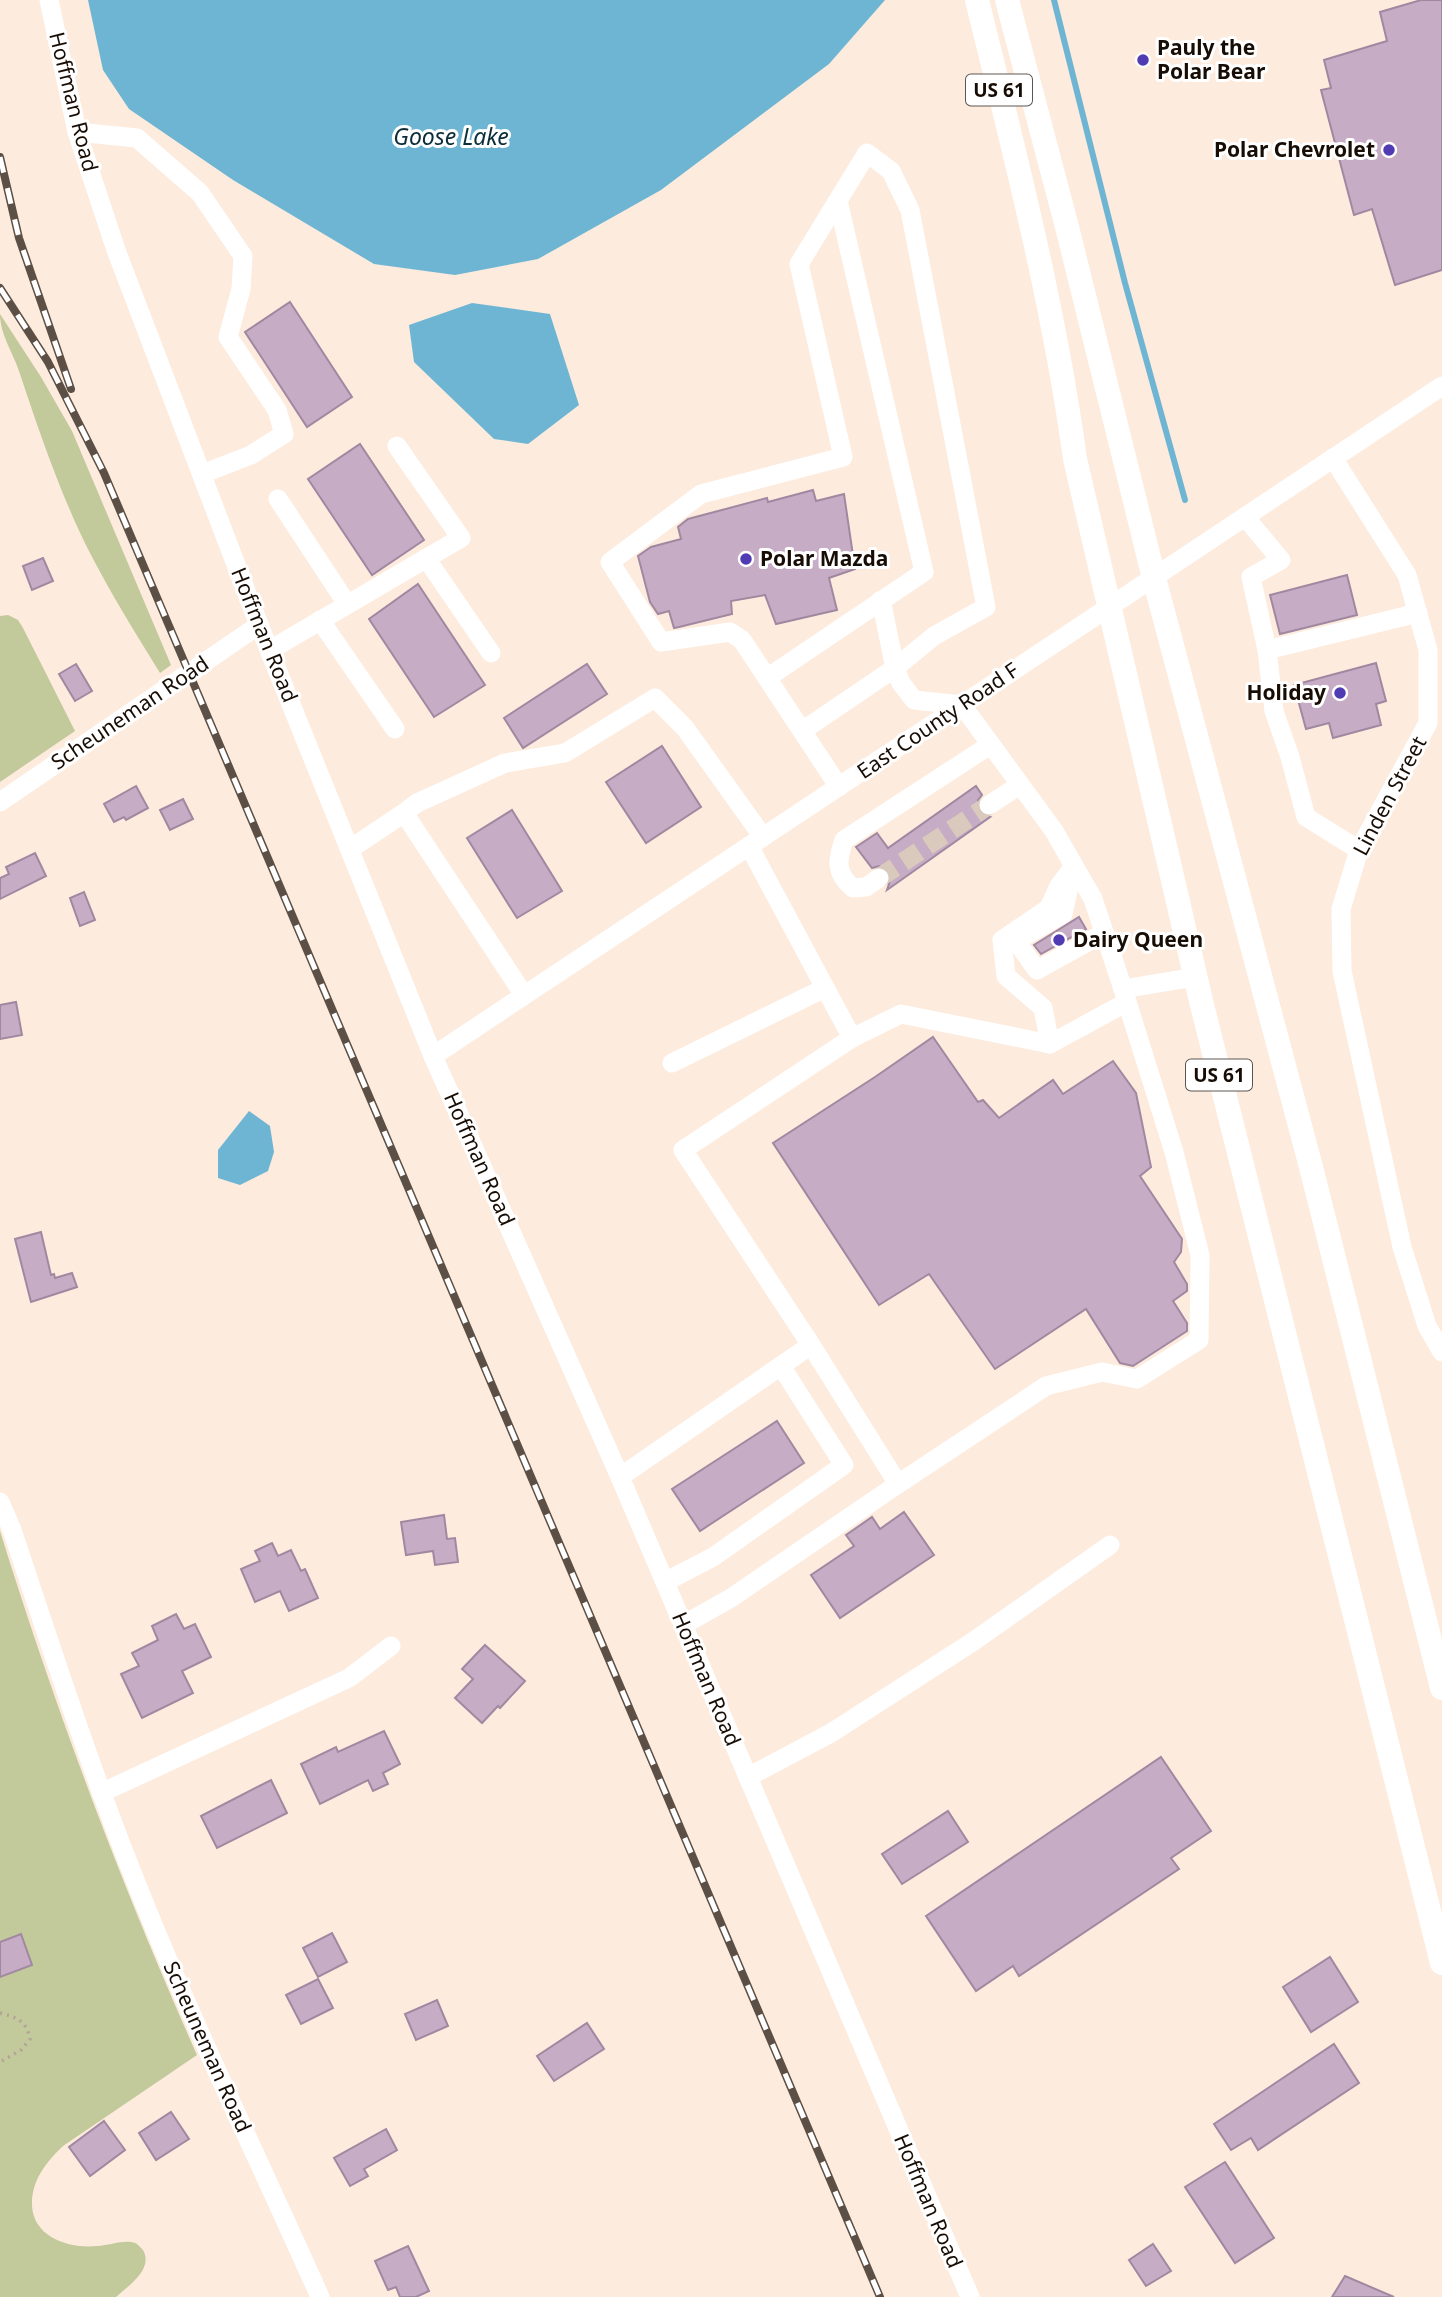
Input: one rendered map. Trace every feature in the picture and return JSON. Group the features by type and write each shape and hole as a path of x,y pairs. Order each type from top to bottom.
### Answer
{"main road":[{"name":"US 61","path":"977,0 1021,181 1067,404 1075,459 1195,977 1442,1963"},
{"name":"US 61","path":"1007,0 1154,578 1311,1167 1442,1688"}],"street":[{"name":"Hoffman Road","path":"48,0 78,132 116,250 270,650 433,1056 620,1477 970,2297"},
{"path":"78,132 137,138 200,192 243,256 241,289 228,337 277,410 284,434 251,455 201,474"},
{"path":"802,731 895,668 934,636 986,607 911,210 891,171 867,153 799,264 843,457 701,494 610,562 661,642 730,632 742,640 767,677 802,731 839,787"},
{"path":"767,677 923,572 838,201"},
{"name":"East County Road F","path":"433,1056 1442,386"},
{"path":"270,650 461,538 397,446"},
{"name":"Linden Street","path":"1333,458 1407,575 1428,650 1428,723 1359,850 1341,909 1342,971 1402,1247 1427,1326 1442,1352"},
{"path":"278,499 347,604"},
{"path":"1245,517 1281,560 1251,578 1267,650 1274,711 1306,817 1359,850"},
{"path":"426,558 491,653"},
{"path":"683,1625 731,1598 1046,1386 1102,1372 1137,1379 1199,1340 1200,1255 1174,1152 1093,899 1054,831 962,705 914,700 901,683 895,668 881,600"},
{"path":"1267,650 1418,613"},
{"path":"320,620 396,729"},
{"name":"Scheuneman Road","path":"0,802 260,625"},
{"path":"350,849 417,803 505,763 565,753 655,698 685,728 756,842 825,988 852,1038"},
{"path":"879,878 866,887 853,888 843,880 837,859 844,840 990,745"},
{"path":"989,805 1020,785"},
{"path":"404,813 524,995"},
{"path":"1074,866 1063,914 1016,941 1037,970 1104,933"},
{"path":"1050,1044 1042,1008 1006,976 1002,940 1049,908 1059,886 1074,866"},
{"path":"898,1484 684,1150 852,1038 901,1014 1050,1044 1125,995 1195,977"},
{"path":"672,1063 825,988"},
{"path":"620,1477 811,1345"},
{"path":"665,1582 713,1557 844,1465 781,1366"},
{"name":"Scheuneman Road","path":"0,1502 12,1530 101,1794 233,2108 320,2297"},
{"path":"748,1777 831,1733 974,1641 1110,1545"},
{"path":"101,1794 349,1678 391,1646"}],"path":[{"path":"0,2013 22,2021 30,2039 24,2048 0,2062"}],"green space":[{"path":"0,314 72,431 171,665 160,673 106,584 70,509 5,337"},
{"path":"8,615 18,620 23,628 75,731 0,782 0,616"},
{"path":"0,1531 91,1796 197,2055 63,2146 45,2165 34,2188 34,2217 46,2234 76,2246 131,2242 143,2250 145,2264 138,2277 116,2297 0,2297"}],"water":[{"name":"Goose Lake","path":"88,0 885,0 829,64 661,190 538,259 455,275 374,264 233,180 129,109 103,70"},
{"path":"472,303 550,314 579,405 528,444 494,439 414,362 409,325"},
{"path":"249,1111 270,1126 274,1152 268,1171 240,1185 218,1178 218,1150"}],"building":[{"name":"Polar Chevrolet","path":"1421,0 1442,0 1442,270 1395,285 1372,209 1354,215 1321,90 1331,88 1324,60 1387,41 1380,12"},
{"path":"290,302 352,397 307,427 245,332"},
{"path":"360,444 424,540 372,575 308,479"},
{"name":"Polar Mazda","path":"813,490 816,501 844,494 855,569 829,578 837,610 776,624 765,595 731,601 732,614 674,628 669,611 658,614 650,602 638,556 651,547 681,539 678,527 688,519 767,498 768,502"},
{"path":"43,558 53,581 32,590 23,566"},
{"path":"1347,575 1357,615 1280,634 1270,595"},
{"path":"418,584 485,685 434,717 369,619"},
{"name":"Holiday","path":"1376,663 1386,701 1376,704 1381,725 1333,738 1329,723 1306,729 1294,685"},
{"path":"76,664 92,691 75,701 59,674"},
{"path":"587,664 607,694 523,748 504,718"},
{"path":"662,746 701,807 646,843 606,782"},
{"path":"136,786 148,808 126,820 124,817 114,822 104,804"},
{"path":"976,786 982,795 978,800 978,811 990,817 887,890 891,878 889,871 879,866 872,868 856,847 877,833 888,848"},
{"path":"183,799 193,819 170,830 160,810"},
{"path":"512,810 562,891 517,918 467,838"},
{"path":"35,853 46,876 0,899 0,878 9,874 6,867"},
{"path":"84,892 95,920 80,926 70,898"},
{"path":"1079,917 1086,929 1041,954 1034,945"},
{"path":"16,1002 22,1035 0,1039 0,1005"},
{"path":"933,1037 978,1102 983,1100 999,1118 1053,1080 1063,1094 1113,1061 1136,1093 1151,1167 1140,1176 1182,1239 1181,1252 1174,1262 1187,1284 1187,1291 1173,1301 1187,1323 1187,1331 1133,1366 1120,1363 1086,1309 995,1369 929,1274 879,1305 773,1143"},
{"path":"41,1232 51,1275 54,1274 55,1278 72,1273 77,1287 31,1302 15,1239"},
{"path":"777,1421 804,1463 700,1531 672,1489"},
{"path":"904,1512 934,1555 840,1618 811,1575 854,1546 846,1535 872,1517 880,1529"},
{"path":"444,1515 447,1539 455,1538 458,1562 435,1565 433,1551 406,1555 401,1522"},
{"path":"272,1543 278,1556 291,1550 301,1571 305,1569 318,1598 289,1611 280,1591 255,1602 241,1569 260,1561 255,1551"},
{"path":"176,1614 184,1629 195,1624 211,1657 182,1671 193,1693 142,1718 121,1674 139,1666 132,1653 158,1640 152,1626"},
{"path":"485,1645 525,1681 482,1723 455,1698 473,1679 462,1669"},
{"path":"384,1731 400,1764 383,1773 388,1784 373,1791 368,1780 320,1804 301,1764 336,1747 338,1752"},
{"path":"1161,1757 1211,1831 1171,1858 1179,1869 1019,1976 1013,1966 976,1991 926,1916"},
{"path":"271,1780 287,1813 217,1848 201,1816"},
{"path":"948,1811 968,1842 902,1884 882,1854"},
{"path":"332,1933 347,1962 318,1977 303,1948"},
{"path":"21,1934 32,1965 0,1977 0,1942"},
{"path":"1330,1957 1358,2002 1311,2032 1283,1987"},
{"path":"318,1979 333,2008 301,2024 286,1995"},
{"path":"437,2000 448,2026 416,2040 405,2014"},
{"path":"587,2023 604,2049 554,2081 537,2056"},
{"path":"1334,2044 1359,2083 1258,2150 1251,2138 1231,2150 1214,2124"},
{"path":"171,2112 189,2139 156,2160 139,2133"},
{"path":"104,2121 125,2150 90,2176 69,2147"},
{"path":"386,2129 397,2150 364,2169 368,2176 350,2186 334,2158"},
{"path":"1225,2162 1274,2238 1235,2263 1185,2187"},
{"path":"1153,2244 1171,2271 1146,2286 1129,2260"},
{"path":"408,2246 429,2291 416,2297 400,2297 396,2287 388,2290 375,2261"},
{"path":"1345,2276 1394,2297 1332,2297"}],"waterway":[{"path":"1054,0 1125,283 1185,500"}],"tunnel":[{"path":"879,878 989,805"}],"railway":[{"path":"0,157 19,238 71,389"},
{"path":"0,288 48,362 104,473 880,2297"}],"place":[{"name":"Pauly the Polar Bear","path":"1143,60"},
{"name":"Polar Chevrolet","path":"1389,150"},
{"name":"Polar Mazda","path":"746,559"},
{"name":"Holiday","path":"1340,693"},
{"name":"Dairy Queen","path":"1059,940"}]}
